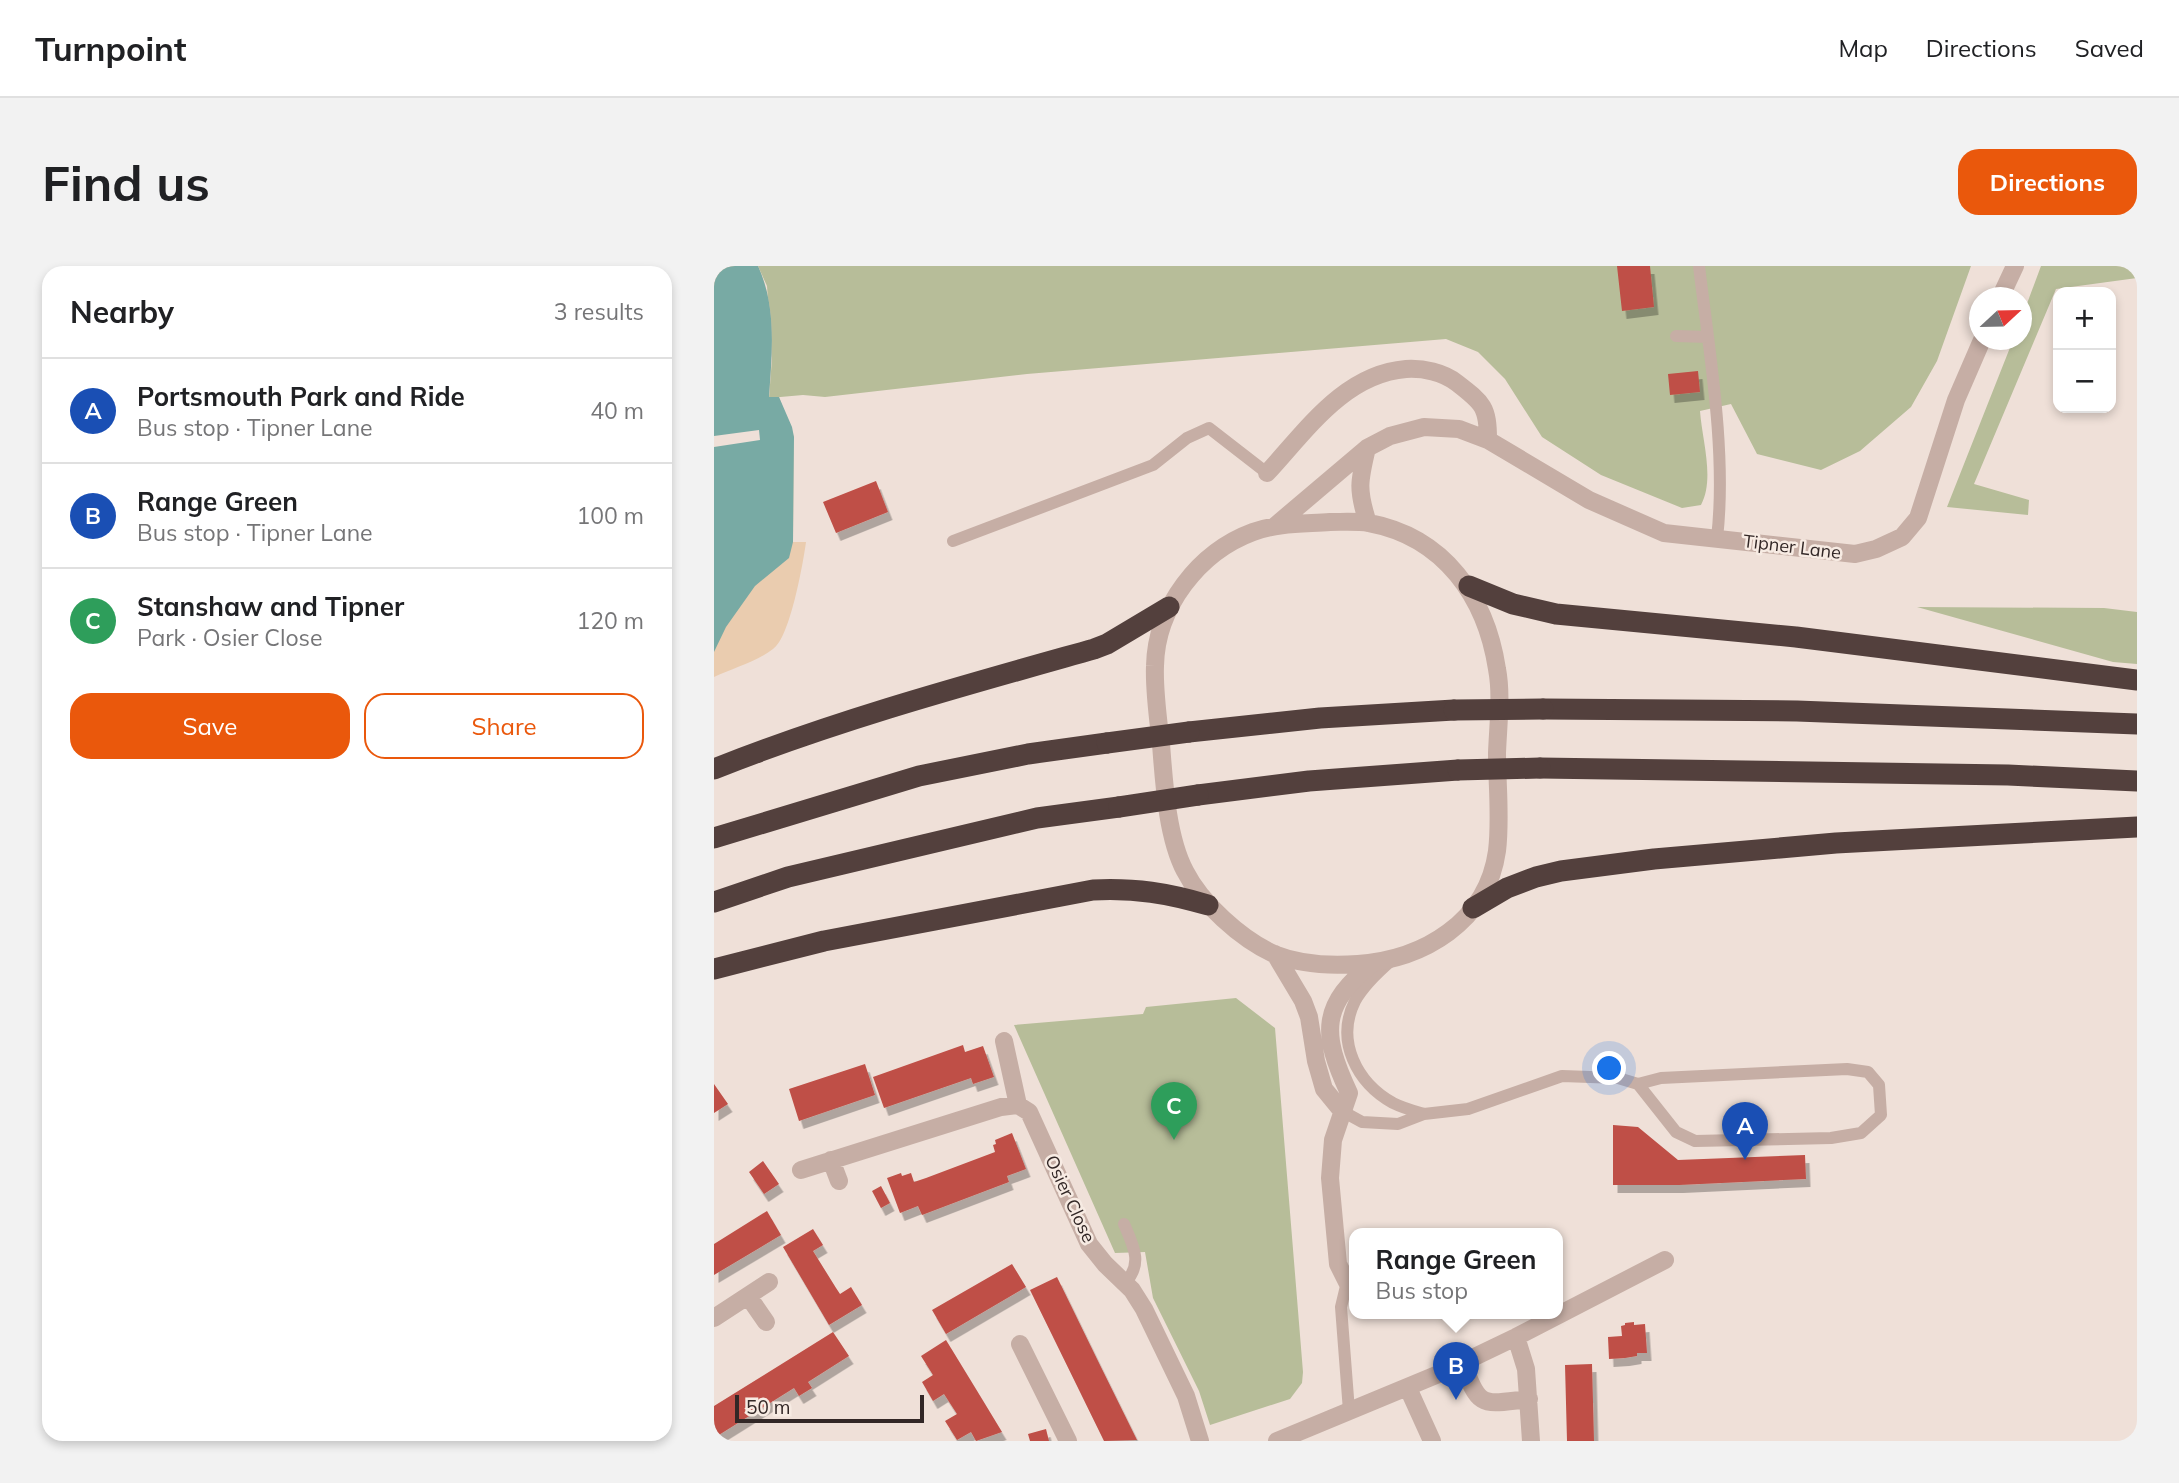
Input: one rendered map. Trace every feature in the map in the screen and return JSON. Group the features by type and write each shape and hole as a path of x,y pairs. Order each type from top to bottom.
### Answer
{"highway":[{"path":"1469,586 1513,604 1556,614 1796,637 2137,680"},
{"path":"714,769 787,740 1094,649 1169,607"},
{"path":"714,838 919,776 1028,754 1189,732 1320,718 1454,710 1543,709 1797,711 2137,724"},
{"path":"714,902 788,877 1037,818 1309,781 1458,770 1540,768 2008,775 2137,780"},
{"path":"1473,908 1507,888 1536,877 1561,871 1654,859 1836,843 2137,827"},
{"path":"714,969 824,941 1093,890 1154,891 1208,905"}],"street":[{"path":"2005,287 2015,266"},
{"name":"Tipner Lane","path":"1275,526 1367,448 1390,436 1424,427 1459,429 1488,440 1589,500 1664,533 1855,554 1876,549 1902,537 1918,518 1956,400 1978,350"},
{"path":"1267,473 1333,402 1362,381 1394,370 1421,368 1451,377 1476,397 1488,415 1488,440"},
{"path":"1367,448 1359,483 1360,500 1368,523"},
{"path":"1347,1282 1338,1264 1330,1178 1333,1140 1349,1093 1335,1062 1329,1040 1330,1017 1338,999 1354,977 1383,961 1423,948 1454,930 1473,908 1488,881 1497,852 1498,672 1491,635 1469,586 1451,565 1424,544 1368,523 1330,522 1275,526 1227,545 1197,568 1169,607 1159,637 1155,665 1163,777 1173,835 1184,870 1208,905 1239,931 1275,954 1307,962 1356,964 1383,961"},
{"path":"1275,954 1309,1017 1316,1061 1324,1089 1342,1111"},
{"name":"Osier Close","path":"1004,1041 1018,1105 1029,1112 1089,1244 1125,1283 1144,1309 1186,1396 1200,1441"},
{"path":"801,1170 1001,1107 1018,1105"},
{"path":"831,1160 839,1181"},
{"path":"1563,1313 1665,1260"},
{"path":"714,1318 769,1282"},
{"path":"748,1296 766,1322"},
{"path":"1277,1441 1408,1388 1551,1319"},
{"path":"1516,1337 1525,1369 1531,1441"},
{"path":"1020,1344 1068,1441"},
{"path":"1463,1363 1471,1388 1479,1399 1492,1402 1529,1399"},
{"path":"1408,1388 1432,1441"}],"lane":[{"path":"1699,266 1718,449 1717,538"},
{"path":"1675,336 1708,337"},
{"path":"953,541 1153,465 1187,438 1209,428 1267,473"},
{"path":"1383,961 1355,1002 1348,1026 1348,1046 1355,1068 1372,1089 1395,1104 1424,1114"},
{"path":"1342,1111 1363,1122 1398,1124 1424,1114 1468,1109 1562,1076 1618,1078 1638,1084 1661,1078 1847,1069 1868,1072 1879,1085 1881,1115 1861,1133 1831,1138 1695,1141 1676,1132 1638,1084"},
{"path":"1124,1224 1137,1262 1134,1273 1125,1283"},
{"path":"1347,1282 1341,1307 1349,1411"}],"green space":[{"path":"758,266 1971,266 1937,361 1911,407 1860,451 1821,470 1757,454 1731,404 1700,411 1707,471 1705,495 1701,505 1682,508 1601,475 1542,437 1505,379 1478,352 1446,339 1027,374 825,397 803,395 769,398 772,358 767,286"},
{"path":"2041,266 2137,266 2137,278 2053,287 2053,296 2032,346 2032,290"},
{"path":"2009,350 2030,350 1974,484 2029,500 2028,515 1947,507"},
{"path":"1917,607 2104,608 2137,612 2137,664 2113,662"},
{"path":"1236,998 1275,1028 1303,1372 1302,1383 1290,1399 1210,1425 1199,1391 1153,1298 1145,1252 1115,1253 1014,1025 1143,1014 1146,1007"}],"sand":[{"path":"714,266 758,266 764,282 772,330 769,397 779,397 794,437 793,542 806,542 795,600 779,642 759,658 714,677"}],"water":[{"path":"714,266 758,266 771,314 769,397 779,397 794,437 793,542 789,558 755,586 726,627 714,652"}],"pier":[{"path":"759,430 760,440 714,447 714,436"}],"building":[{"path":"1617,266 1650,266 1654,307 1622,311"},
{"path":"1698,371 1700,392 1670,395 1668,374"},
{"path":"876,481 888,512 836,533 823,502"},
{"path":"963,1045 965,1052 983,1046 994,1077 973,1084 971,1078 884,1108 873,1077"},
{"path":"865,1064 875,1095 799,1121 789,1089"},
{"path":"714,1084 728,1104 714,1113"},
{"path":"1613,1125 1638,1127 1678,1160 1805,1155 1806,1179 1613,1185"},
{"path":"1012,1133 1026,1169 1007,1176 1009,1182 922,1215 918,1206 900,1213 887,1178 911,1173 914,1182 926,1178 995,1152 995,1140"},
{"path":"763,1161 779,1184 764,1194 749,1172"},
{"path":"881,1186 890,1203 881,1208 872,1191"},
{"path":"767,1211 781,1235 714,1275 714,1244"},
{"path":"813,1229 823,1245 813,1251 836,1288 840,1294 851,1287 862,1305 829,1325 783,1247"},
{"path":"1012,1264 1026,1287 946,1334 932,1310"},
{"path":"1057,1277 1137,1440 1104,1441 1030,1290"},
{"path":"1634,1322 1634,1325 1645,1324 1647,1353 1609,1359 1608,1337 1622,1336 1621,1326"},
{"path":"833,1332 849,1356 808,1382 812,1388 799,1396 794,1388 714,1438 714,1406"},
{"path":"946,1340 1002,1432 976,1441 971,1432 957,1440 945,1421 957,1414 944,1394 933,1401 922,1382 933,1375 921,1356"},
{"path":"1592,1364 1594,1441 1567,1441 1565,1365"},
{"path":"1046,1429 1049,1441 1030,1441 1028,1434"}],"place":[{"name":"Stanshaw and Tipner","path":"1174,1140"},
{"name":"Portsmouth Park and Ride","path":"1745,1160"},
{"name":"Range Green","path":"1456,1400"}]}
